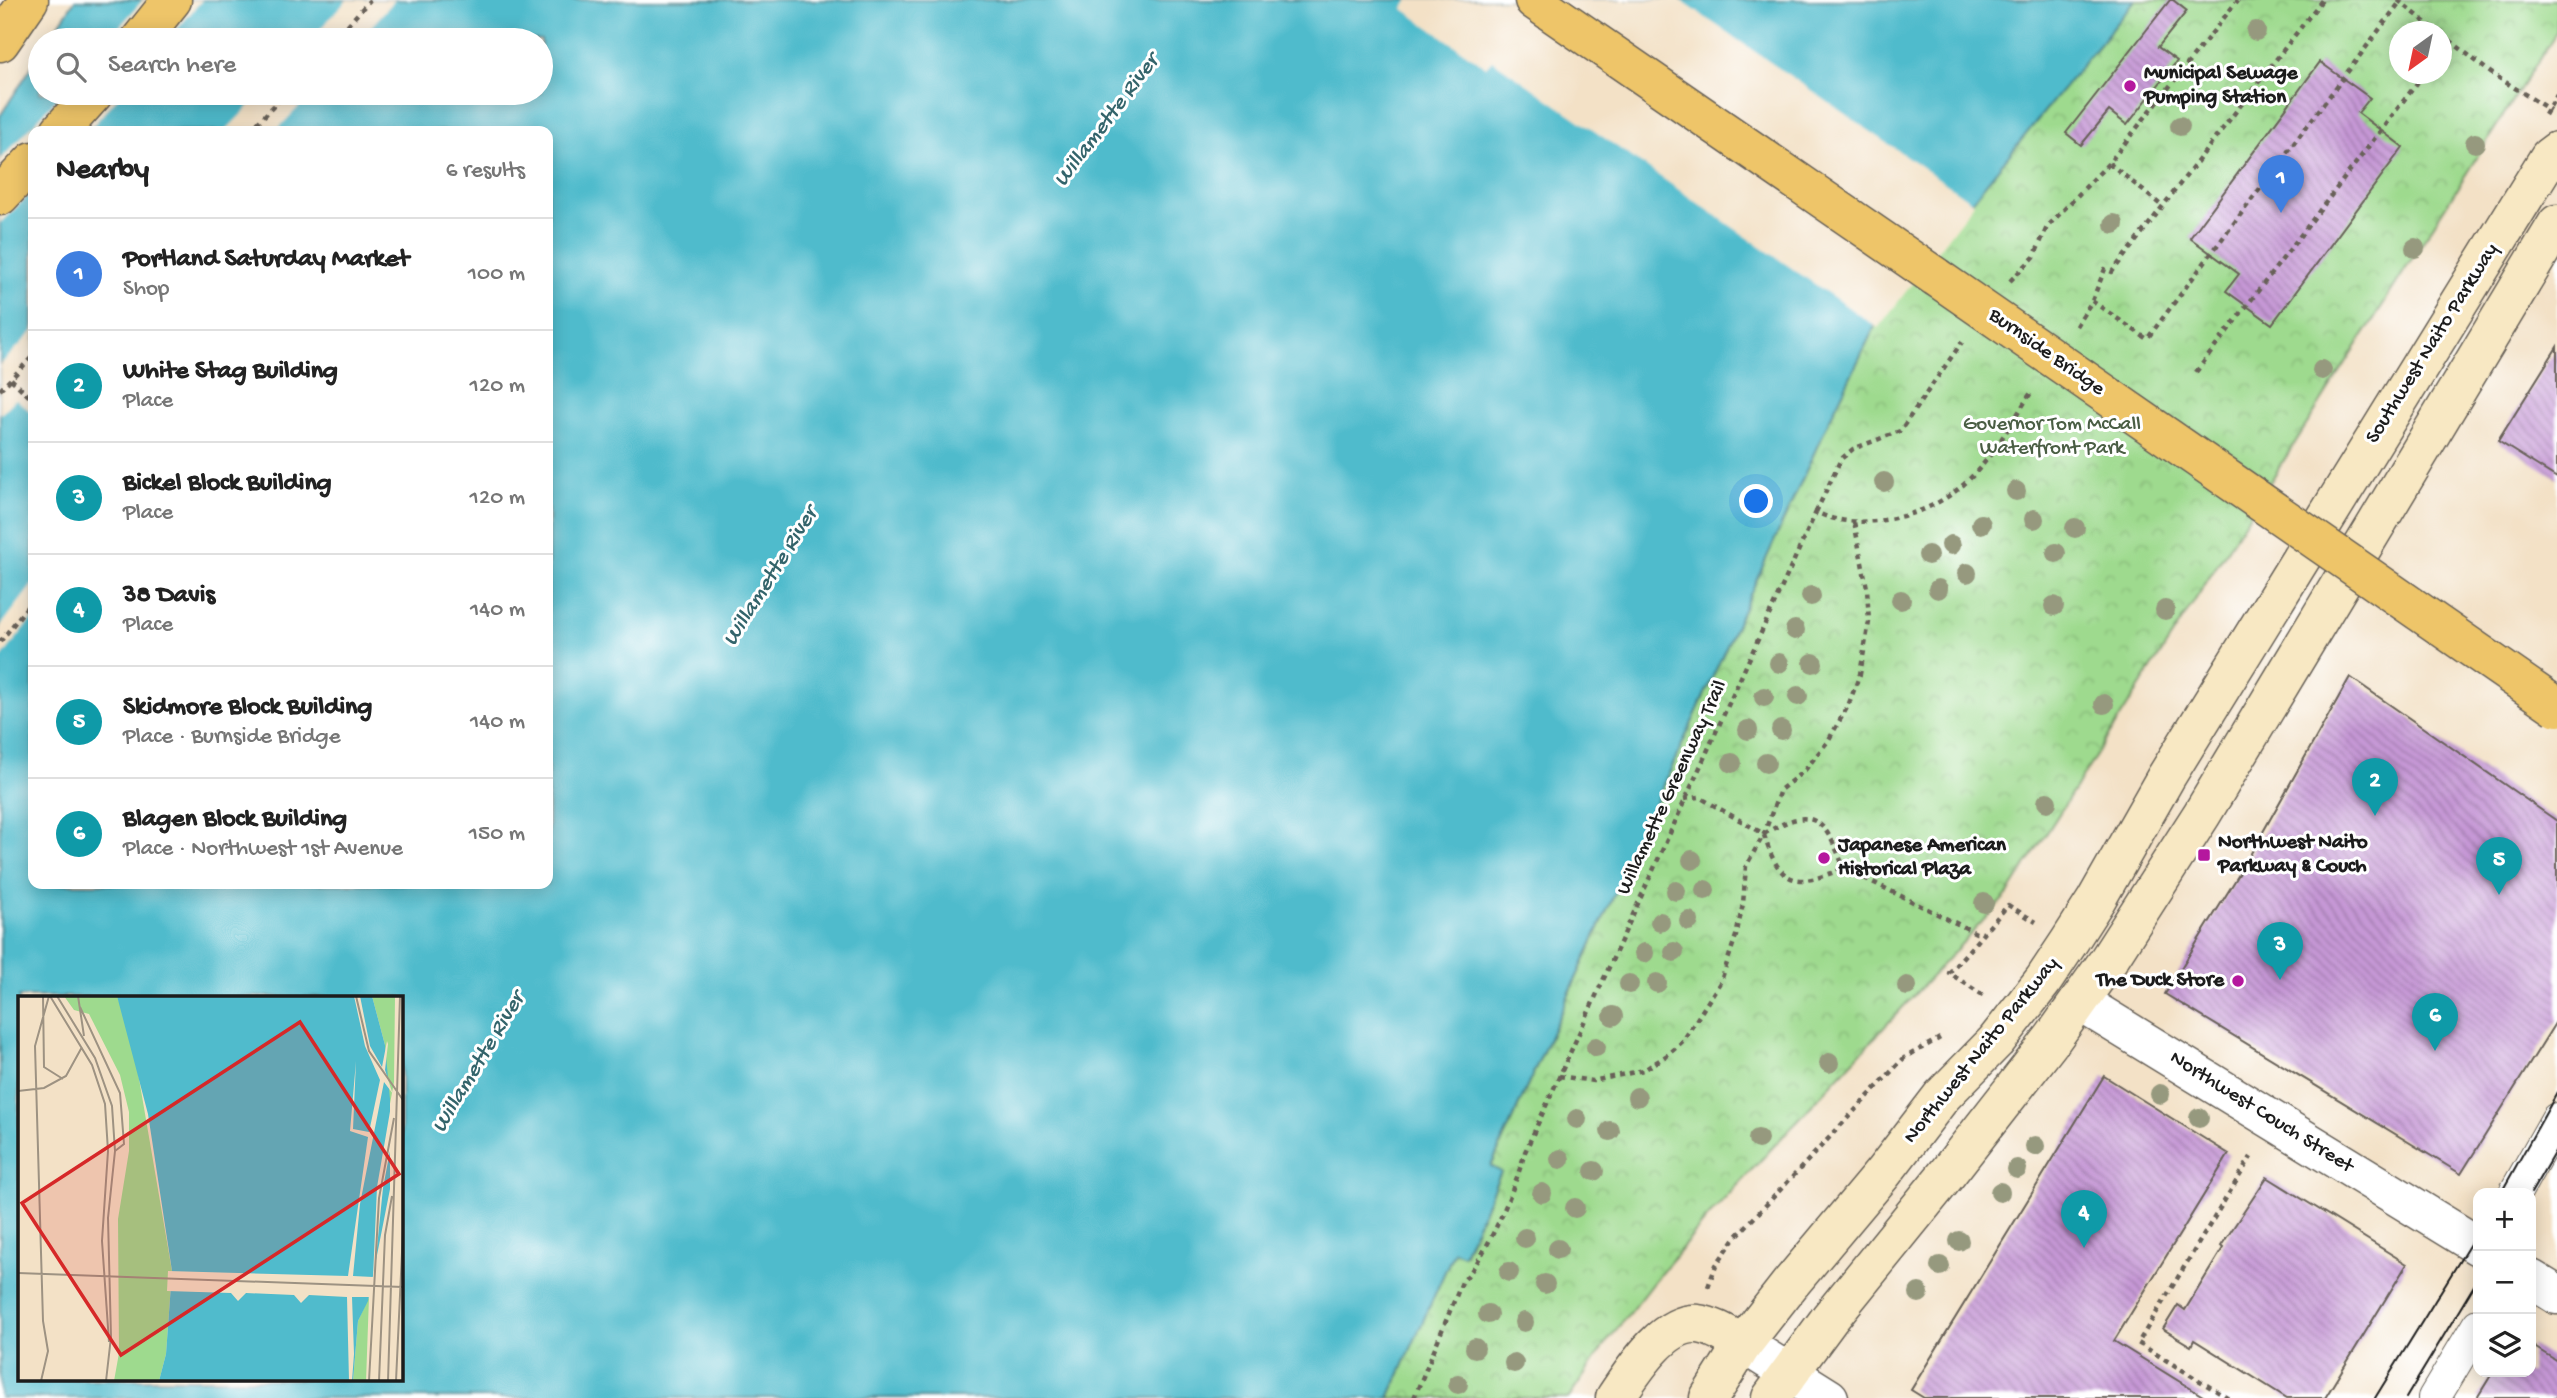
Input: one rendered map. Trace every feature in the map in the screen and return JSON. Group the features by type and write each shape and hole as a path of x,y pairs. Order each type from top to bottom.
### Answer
{"main road":[{"path":"0,42 29,0"},
{"path":"150,28 172,0"},
{"name":"Burnside Bridge","path":"1534,0 2557,707"},
{"path":"64,126 83,105"},
{"name":"Southwest Naito Parkway","path":"2313,540 2549,157 2557,151"},
{"path":"0,196 28,166"},
{"name":"Southwest Naito Parkway","path":"2351,568 2557,224"},
{"path":"2422,451 2413,443 2407,422 2411,409 2434,372 2435,341"},
{"name":"Northwest Naito Parkway","path":"1709,1398 1743,1344 1883,1173 1942,1096 1996,1041 2043,981 2096,900 2166,777 2313,540"},
{"name":"Northwest Naito Parkway","path":"1779,1385 2080,1002 2202,814 2351,568"},
{"path":"1615,1398 1652,1347 1682,1327 1696,1324 1715,1329 1743,1344"}],"street":[{"name":"Northwest Couch Street","path":"2043,981 2473,1243"},
{"path":"2518,1188 2557,1119"},
{"path":"2536,1282 2557,1295"},
{"path":"2434,1398 2473,1333"},
{"path":"1743,1344 1779,1385 1829,1398"}],"path":[{"path":"345,28 370,0"},
{"path":"2008,282 2034,257 2047,228 2109,163 2238,0"},
{"path":"2074,328 2092,301 2105,269 2112,272 2322,0"},
{"path":"2092,301 2147,339 2399,1 2425,21"},
{"path":"2452,42 2491,73 2557,115"},
{"path":"2196,372 2416,84"},
{"path":"255,126 275,105"},
{"path":"2109,163 2162,206"},
{"name":"Willamette Greenway Trail","path":"1415,1398 1462,1282 1476,1269 1559,1076 1841,459 1853,449 1900,431 1965,337"},
{"path":"0,390 28,361"},
{"path":"11,379 28,395"},
{"path":"1816,513 1836,521 1854,522 1906,516 1956,493 1989,458 2037,384"},
{"path":"1559,1076 1593,1081 1644,1070 1683,1041 1721,982 1743,904 1746,866 1764,834 1780,790 1805,770 1828,741 1848,706 1860,674 1869,622 1867,588 1854,522"},
{"path":"0,642 28,606"},
{"path":"1684,799 1699,797 1764,834 1772,860 1779,871 1793,879 1808,882 1844,869"},
{"path":"1764,834 1786,820 1812,820 1824,827 1831,837 1844,869 1976,933 1984,933"},
{"path":"1949,974 2008,905"},
{"name":"Northwest Naito Parkway","path":"1696,1324 1716,1265 1735,1238 1904,1058 1948,1034"},
{"path":"2228,1398 2138,1343 2251,1157"}],"green space":[{"name":"Governor Tom McCall Waterfront Park","path":"2135,0 2557,0 2557,31 2008,894 1708,1217 1603,1347 1569,1398 1389,1398 1454,1251 1464,1255 1501,1172 1491,1167 1825,429 1875,326 1970,203"}],"water":[{"name":"Willamette River","path":"75,0 2135,0 1970,203 1875,326 1825,429 1491,1166 1501,1172 1463,1255 1454,1251 1389,1398 0,1398 0,116 28,73 28,105 553,105 553,28 57,28"}],"pier":[{"path":"143,0 202,0 178,28 118,28"},
{"path":"347,0 395,0 370,28 321,28"},
{"path":"1409,0 1680,0 1974,203 1878,328 1492,60 1486,67 1403,9"},
{"path":"51,105 111,105 92,126 31,126"},
{"path":"250,105 301,105 281,126 230,126"},
{"path":"28,130 28,196 0,223 0,160"},
{"path":"28,336 28,409 16,399 0,415 0,365"},
{"path":"28,591 28,624 0,660 0,627"}],"building":[{"name":"Municipal Sewage Pumping Station","path":"2170,0 2187,11 2158,47 2177,61 2127,125 2109,111 2081,145 2066,133"},
{"path":"2320,62 2370,98 2358,113 2403,147 2272,324 2226,291 2239,274 2190,238"},
{"path":"2557,347 2557,478 2498,441"},
{"path":"2350,677 2557,821 2557,1020 2461,1174 2165,994 2241,871"},
{"path":"2104,1076 2229,1154 2114,1341 2206,1398 1924,1398 1911,1390"},
{"path":"2267,1177 2407,1264 2325,1398 2287,1398 2194,1340 2191,1346 2163,1329 2178,1305 2185,1310 2223,1248 2221,1246"},
{"path":"2536,1348 2557,1361 2557,1398 2477,1398 2490,1377 2536,1377"}],"tram line":[{"path":"2504,1188 2557,1093"},
{"path":"2534,1188 2557,1148"},
{"path":"2375,1398 2473,1239"},
{"path":"2406,1398 2473,1287"}],"place":[{"name":"Municipal Sewage Pumping Station","path":"2130,86"},
{"name":"Portland Saturday Market","path":"2281,213"},
{"name":"White Stag Building","path":"2375,816"},
{"name":"Northwest Naito Parkway & Couch","path":"2204,855"},
{"name":"Japanese American Historical Plaza","path":"1824,858"},
{"name":"Skidmore Block Building","path":"2499,895"},
{"name":"Bickel Block Building","path":"2280,980"},
{"name":"The Duck Store","path":"2238,981"},
{"name":"Blagen Block Building","path":"2435,1051"},
{"name":"38 Davis","path":"2084,1248"}]}
